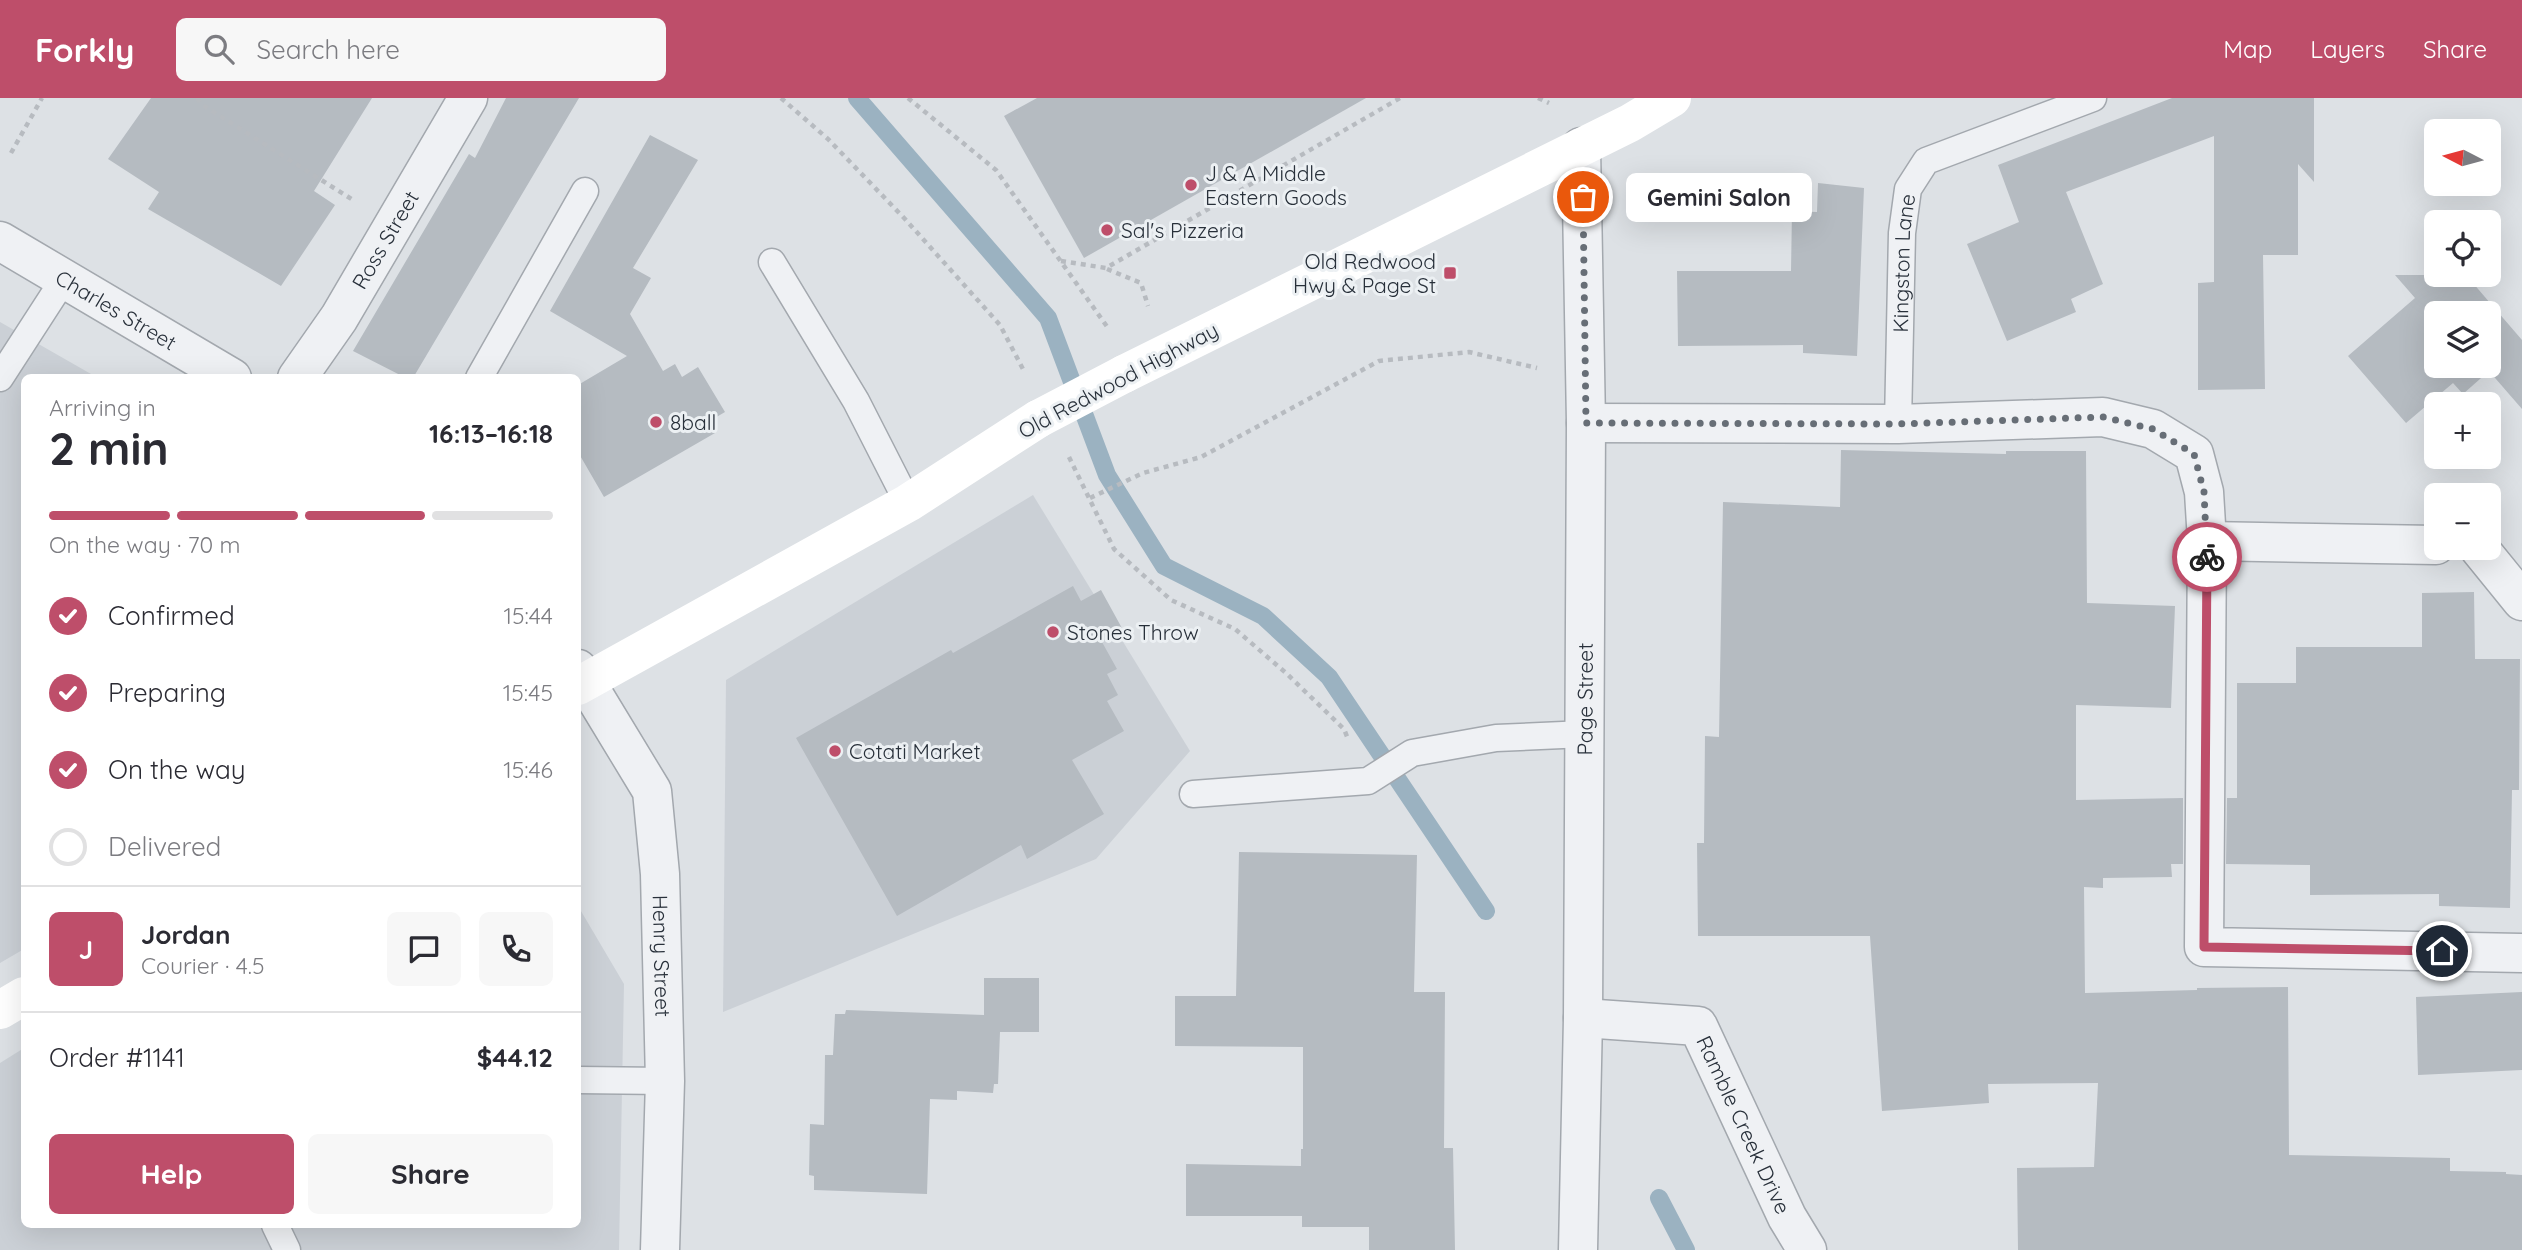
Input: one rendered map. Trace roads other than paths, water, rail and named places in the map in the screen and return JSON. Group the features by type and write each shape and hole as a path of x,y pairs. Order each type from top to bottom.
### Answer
{"main road":[{"name":"Old Redwood Highway","path":"581,678 908,503 1038,419 1630,123 1672,98"},
{"path":"0,1010 21,998"}],"street":[{"name":"Ross Street","path":"300,374 340,318 468,98"},
{"name":"Page Street","path":"1578,1250 1583,1018 1586,423 1581,147"},
{"name":"Charles Street","path":"0,241 225,374"},
{"path":"1586,423 1898,424 2103,417 2153,429 2194,454 2204,492 2207,541 2204,947 2522,953"},
{"path":"2207,541 2424,545"},
{"path":"2489,560 2522,601"},
{"name":"Henry Street","path":"581,681 652,791 660,873 665,1081 660,1250"},
{"name":"Ramble Creek Drive","path":"1583,1018 1698,1026 1787,1217 1807,1250"}],"lane":[{"name":"Kingston Lane","path":"1898,424 1902,233 1908,188 1926,161 2092,98"},
{"path":"481,374 586,191"},
{"path":"772,262 856,401 908,503"},
{"path":"0,378 64,279"},
{"path":"1193,794 1368,781 1412,753 1496,738 1585,734"},
{"path":"581,1080 665,1081"},
{"path":"276,1228 287,1250"}],"waterway":[{"path":"857,98 1048,318 1107,475 1164,566 1263,616 1329,677 1486,911"},
{"path":"1659,1198 1686,1250"}],"place":[{"name":"J & A Middle Eastern Goods","path":"1191,185"},
{"name":"Gemini Salon","path":"1583,197"},
{"name":"Sal's Pizzeria","path":"1107,230"},
{"name":"Old Redwood Hwy & Page St","path":"1450,273"},
{"name":"8ball","path":"656,422"},
{"name":"Stones Throw","path":"1053,632"},
{"name":"Cotati Market","path":"835,751"}]}
